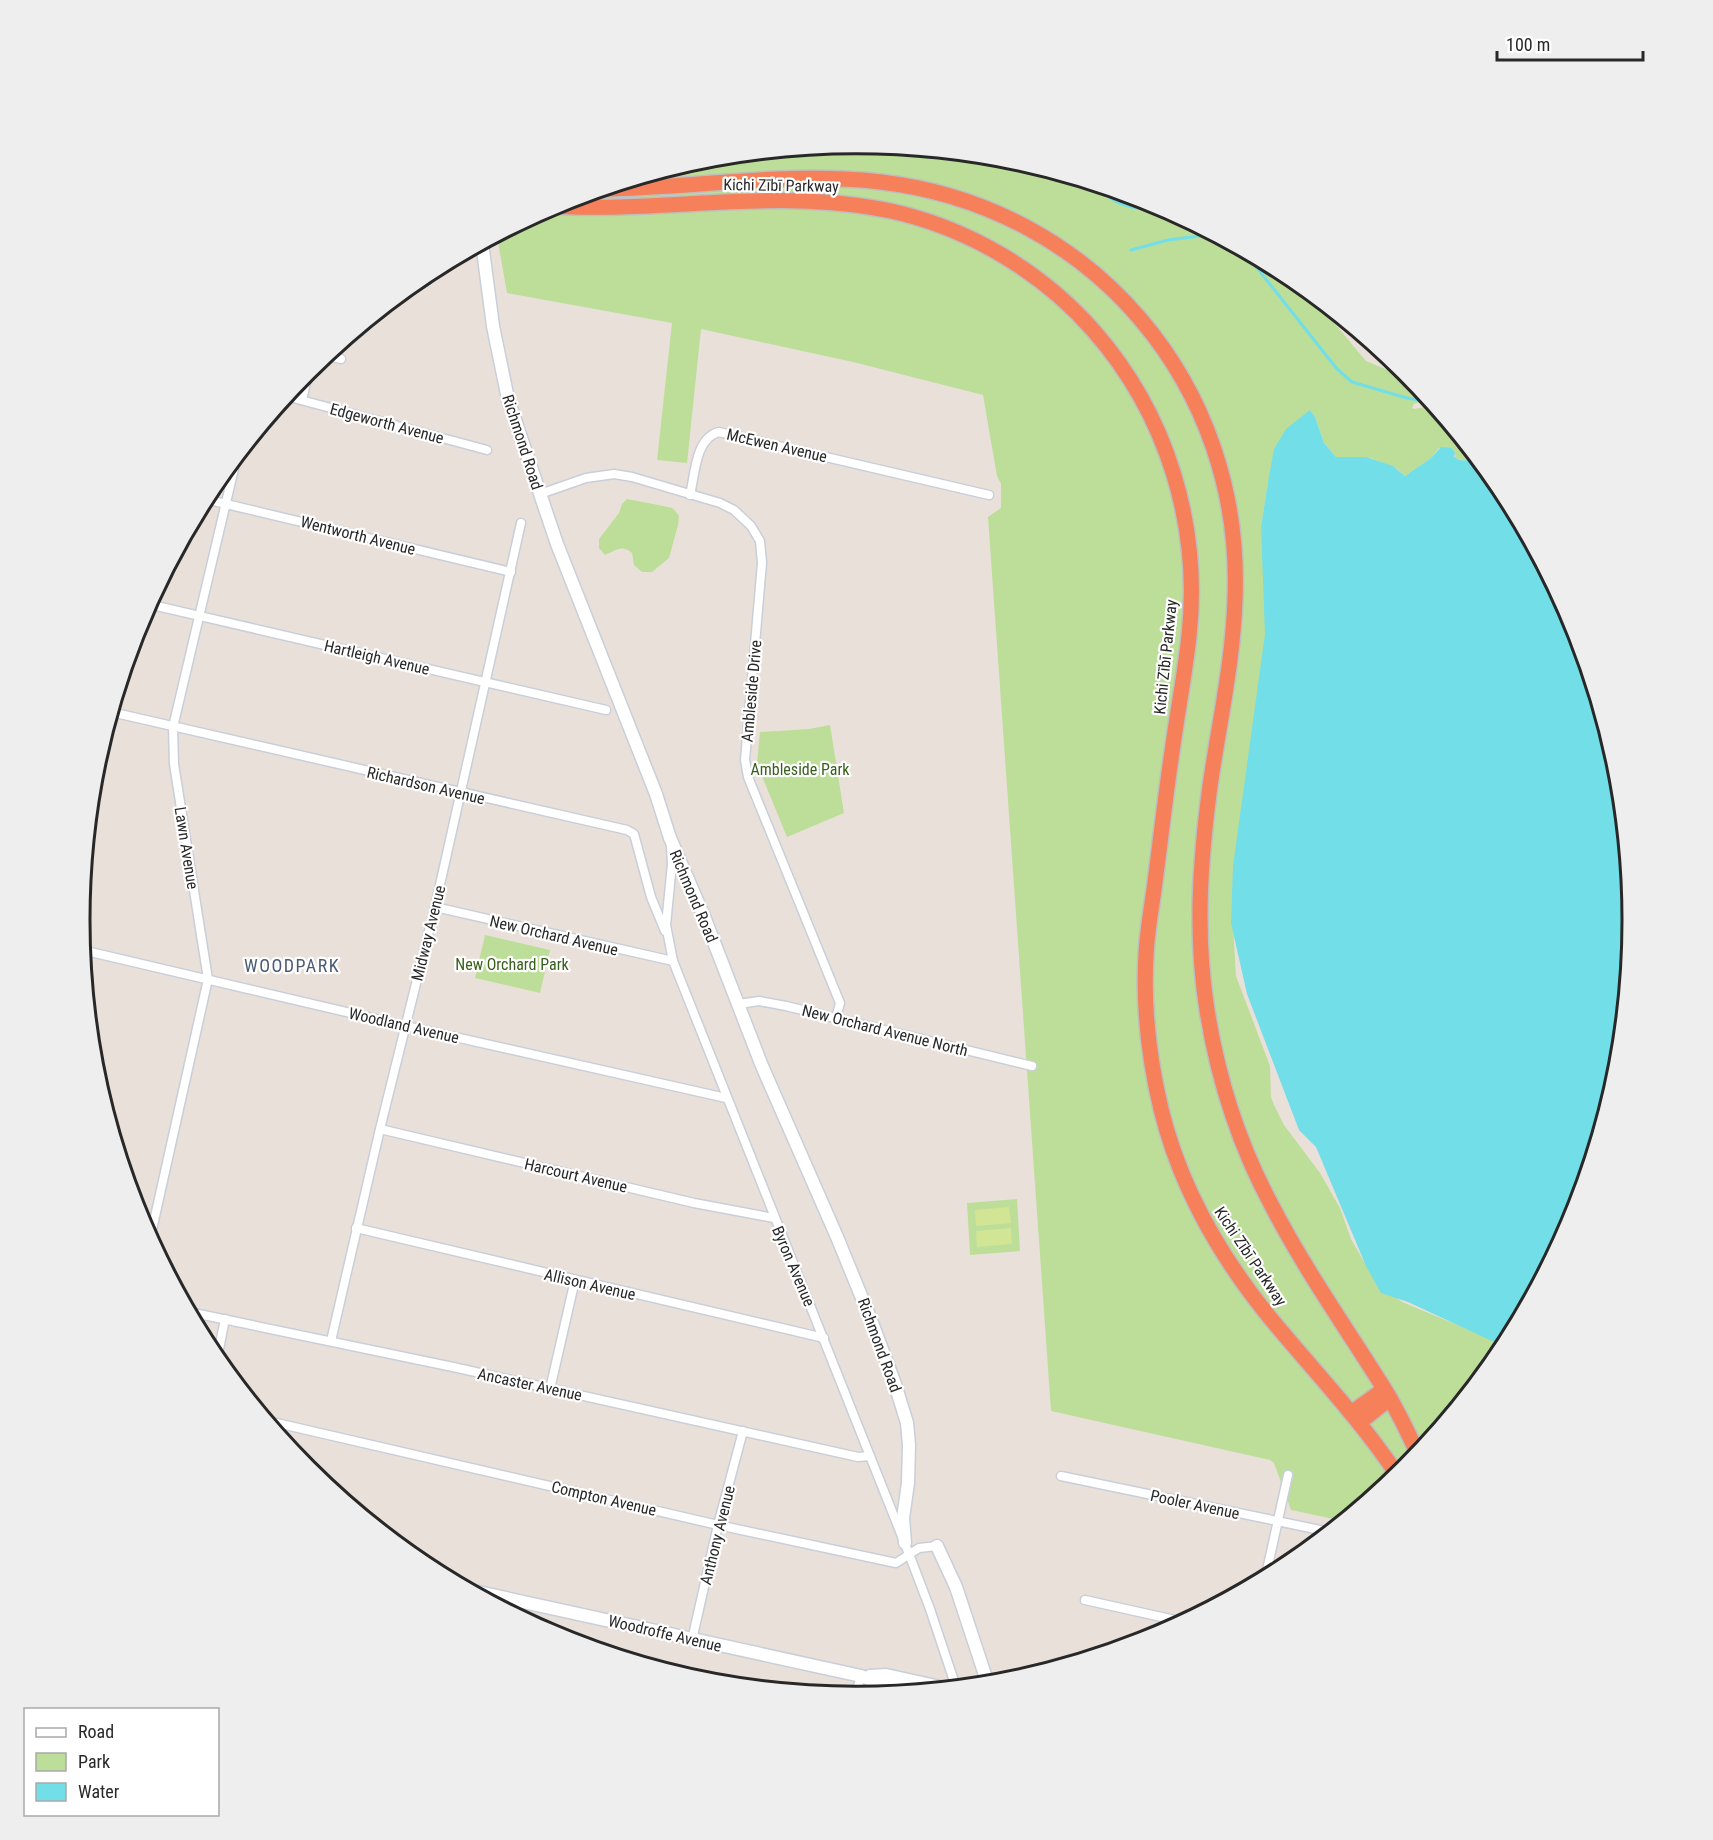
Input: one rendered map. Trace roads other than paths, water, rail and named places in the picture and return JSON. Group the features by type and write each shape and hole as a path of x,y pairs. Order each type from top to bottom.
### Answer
{"highway":[{"name":"Kichi Zībī Parkway","path":"633,187 791,178 839,179 892,183 948,195 1020,223 1086,265 1139,316 1174,364 1200,412 1212,442 1227,495 1234,540 1236,597 1230,662 1210,788 1200,879 1200,941 1210,1025 1228,1102 1257,1177 1273,1209 1335,1314 1388,1394 1413,1446"},
{"name":"Kichi Zībī Parkway","path":"577,207 622,208 794,200 852,204 903,214 968,237 1024,270 1078,314 1120,364 1140,395 1165,447 1181,498 1190,554 1189,633 1146,953 1146,1016 1157,1092 1180,1169 1198,1210 1224,1254 1270,1319 1355,1418 1392,1467"},
{"path":"1355,1418 1384,1403 1388,1394"}],"main road":[{"name":"Richmond Road","path":"483,251 493,326 508,399 557,544 656,794 670,838 739,1004 762,1066 871,1320 907,1423 908,1483 903,1518 907,1549"},
{"path":"936,1546 956,1587 985,1675"},
{"name":"Woodroffe Avenue","path":"496,1596 861,1676 888,1686"},
{"name":"Woodroffe Avenue","path":"861,1676 886,1675 924,1683"}],"street":[{"path":"336,358 341,359"},
{"path":"302,400 304,389"},
{"name":"Edgeworth Avenue","path":"296,398 487,450"},
{"name":"McEwen Avenue","path":"690,495 702,445 713,433 724,432 989,495"},
{"path":"540,494 593,476 614,474 632,477 690,495"},
{"name":"Lawn Avenue","path":"153,1224 208,979 174,764 173,727 232,476"},
{"name":"Ambleside Drive","path":"690,495 720,503 734,510 752,526 760,541 762,563 745,760 748,777 840,1003 836,1018"},
{"name":"Wentworth Avenue","path":"215,501 511,572"},
{"name":"Midway Avenue","path":"331,1341 356,1228 435,907 521,523"},
{"name":"Hartleigh Avenue","path":"157,606 606,710"},
{"name":"Richardson Avenue","path":"119,714 460,794 627,830 634,834 651,897 668,937"},
{"name":"Byron Avenue","path":"670,838 672,864 666,925 673,961 907,1549 954,1680"},
{"name":"New Orchard Avenue","path":"435,907 673,961"},
{"name":"Woodland Avenue","path":"91,952 726,1098"},
{"name":"New Orchard Avenue North","path":"739,1004 759,1000 1032,1066"},
{"name":"Harcourt Avenue","path":"380,1129 694,1203 774,1218"},
{"name":"Allison Avenue","path":"356,1228 824,1338"},
{"path":"550,1389 574,1280"},
{"name":"Ancaster Avenue","path":"200,1314 858,1457 870,1456"},
{"path":"219,1347 225,1319"},
{"name":"Compton Avenue","path":"279,1423 718,1525 896,1563 907,1549 936,1546"},
{"name":"Anthony Avenue","path":"692,1640 718,1525 743,1431"},
{"path":"1268,1566 1288,1474"},
{"name":"Pooler Avenue","path":"1061,1476 1320,1530"},
{"path":"1085,1600 1170,1619"},
{"path":"858,1687 861,1676"}],"water":[{"path":"1105,195 1146,210 1120,205"},
{"path":"1310,410 1315,417 1324,443 1336,457 1366,457 1393,466 1405,476 1431,458 1441,447 1452,448 1455,453 1454,457 1460,460 1470,459 1494,494 1544,581 1565,627 1597,722 1616,820 1623,920 1616,1020 1608,1070 1597,1118 1565,1213 1544,1259 1496,1343 1408,1302 1381,1293 1366,1266 1316,1147 1299,1130 1247,994 1231,923 1233,866 1265,634 1261,527 1274,449 1286,429"}],"waterway":[{"path":"1131,250 1168,240 1203,237"},
{"path":"1256,266 1337,369 1352,382 1419,400"}],"district":[{"name":"WOODPARK","path":"292,966"}],"park label":[{"name":"Ambleside Park","path":"800,769"},
{"name":"New Orchard Park","path":"512,964"}]}
